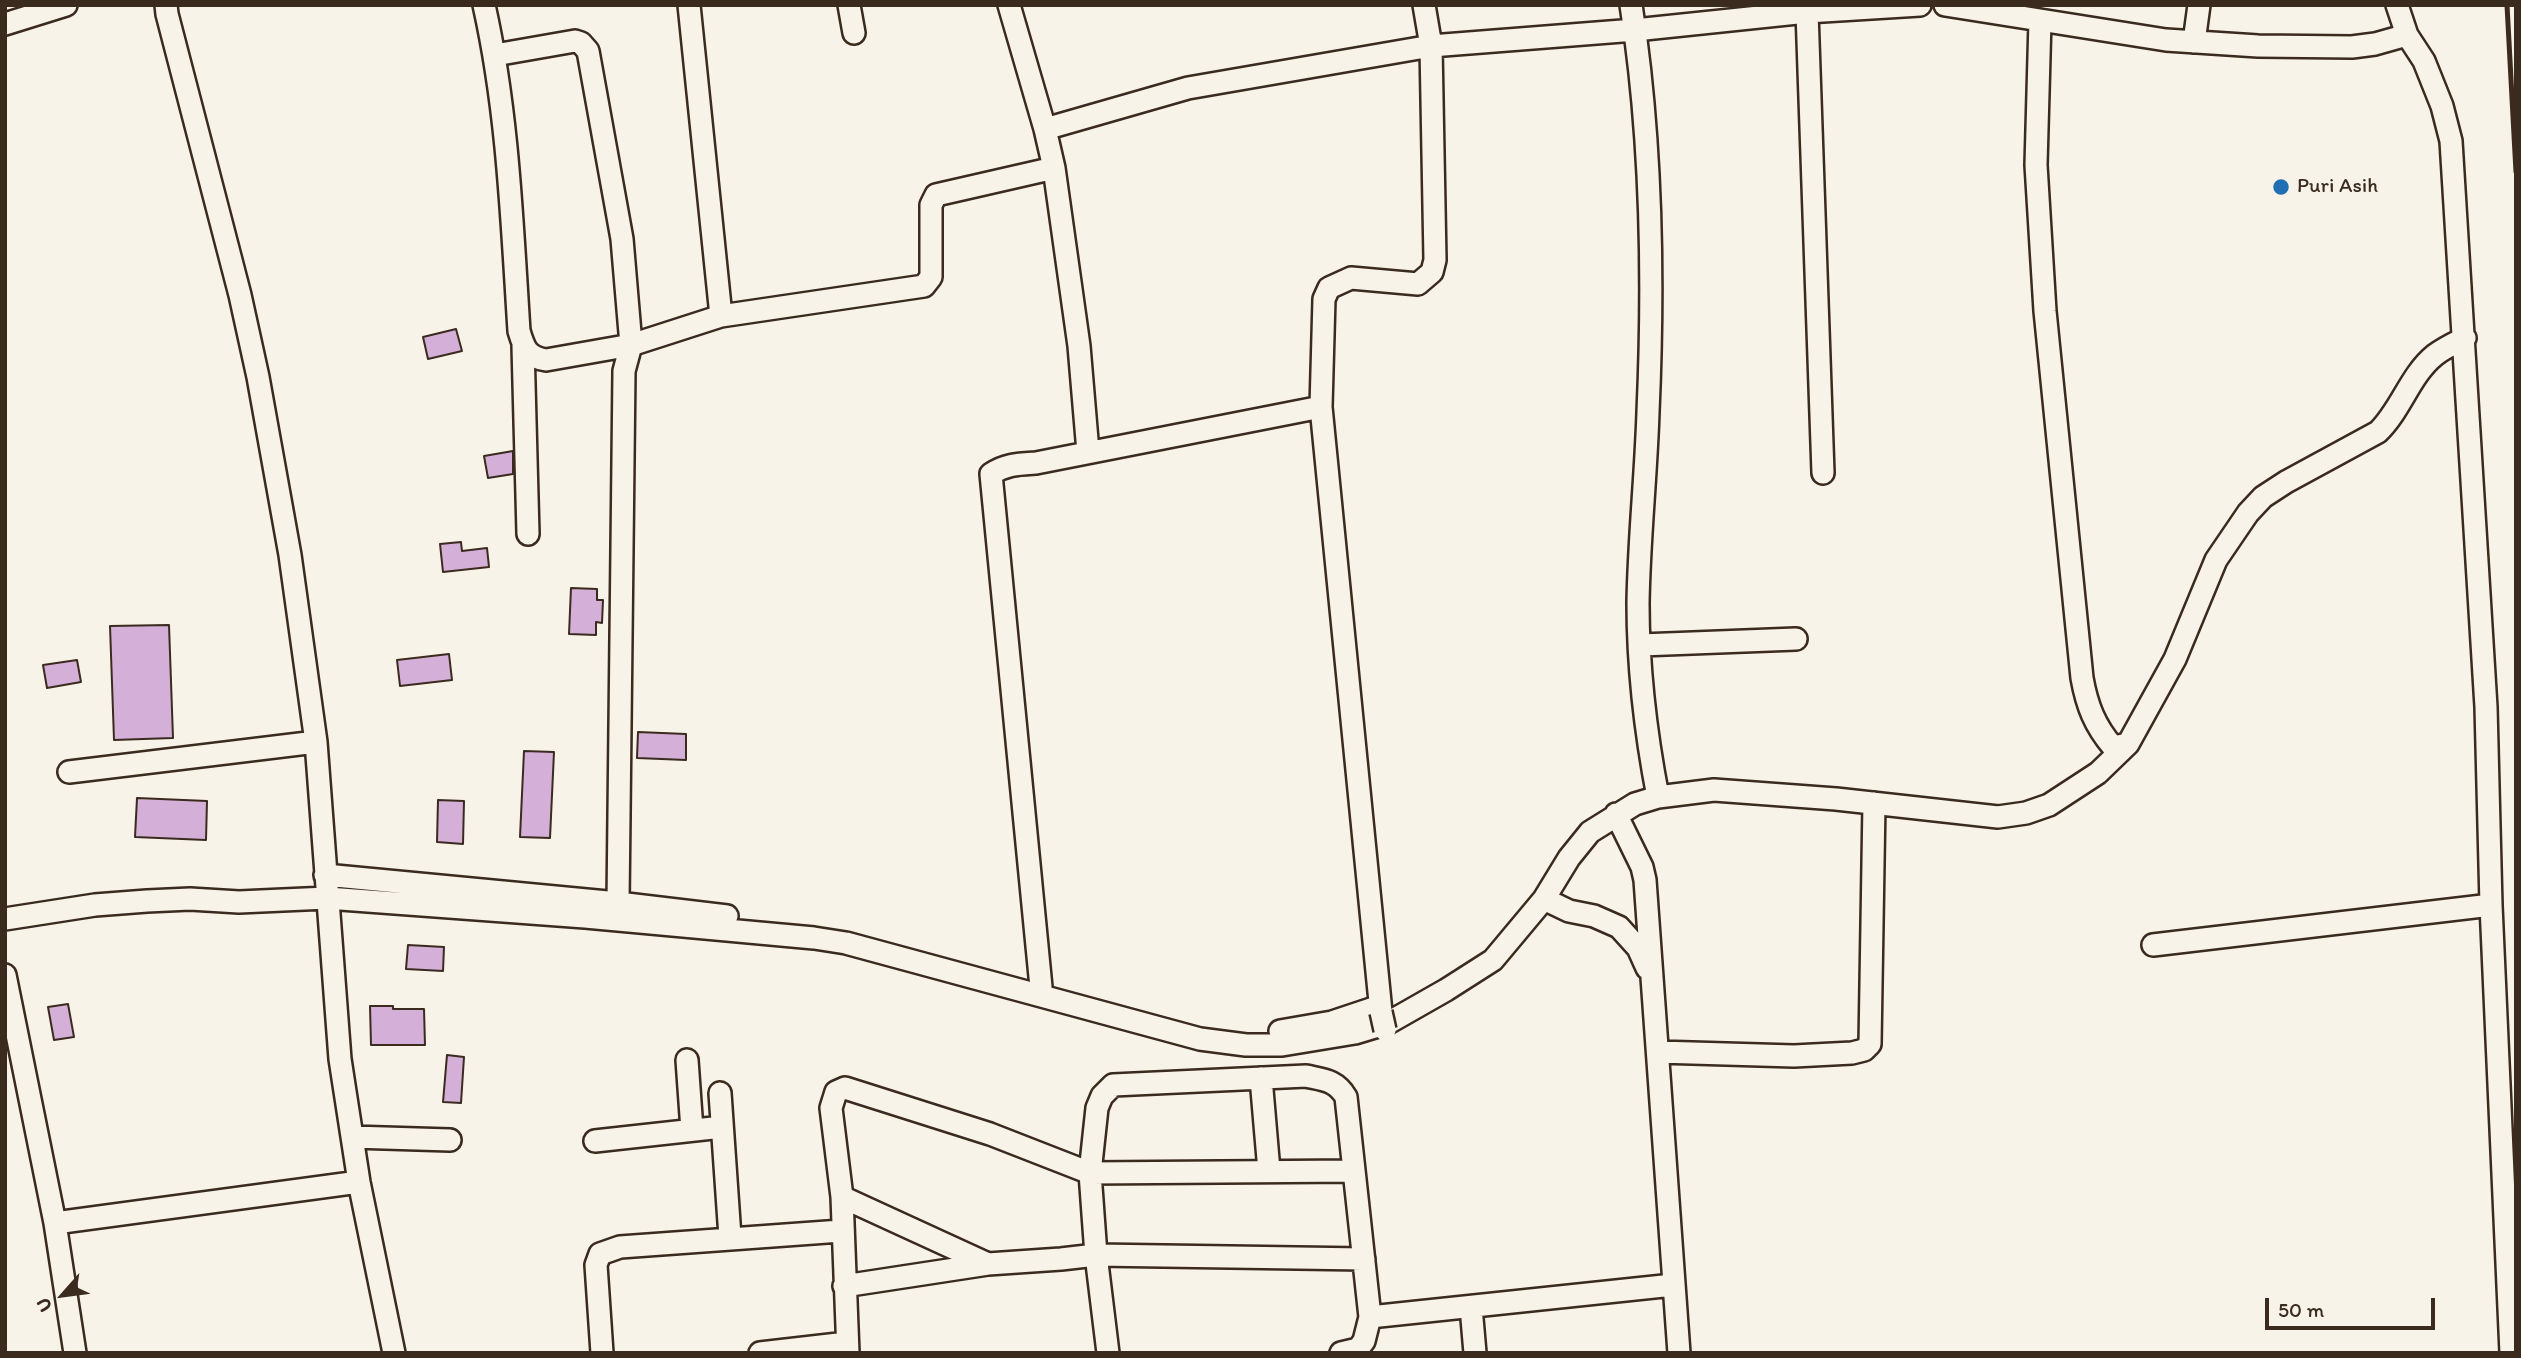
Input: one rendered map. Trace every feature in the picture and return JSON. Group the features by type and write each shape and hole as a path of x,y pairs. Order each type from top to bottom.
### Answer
{"street":[{"path":"5,24 66,5"},
{"path":"166,5 240,295 258,377 292,568 316,742 340,1059 359,1182 394,1353"},
{"path":"484,5 495,55 508,164 519,331 523,346 528,534"},
{"path":"689,5 721,316"},
{"path":"849,5 854,33"},
{"path":"1009,5 1054,168 1079,346 1088,452"},
{"path":"1383,1018 1321,407 1324,299 1329,288 1351,278 1418,284 1432,272 1435,260 1431,46 1424,5"},
{"path":"1631,5 1648,155 1650,281 1648,409 1638,605 1646,724 1658,797"},
{"path":"1045,129 1188,88 1431,46 1635,30 1870,6 1920,5"},
{"path":"1945,5 2029,14 2166,40 2194,42 2352,47 2407,35"},
{"path":"2194,42 2199,5"},
{"path":"2398,5 2407,35 2424,61 2442,106 2451,141 2486,707 2491,905 2511,1353"},
{"path":"1807,12 1823,473"},
{"path":"2029,14 2045,311 2082,678 2086,700 2113,741"},
{"path":"495,55 575,41 588,51 622,239 631,345 624,371 618,903"},
{"path":"523,346 534,358 546,360 631,345 721,316 924,286 931,277 931,205 936,195 1054,168"},
{"path":"5,919 95,905 148,901 239,902 327,898 585,917 846,943 1200,1039 1246,1045 1313,1041 1355,1034 1383,1018 1446,990 1493,960 1544,899 1580,843 1590,832 1634,804 1658,797 1714,790 1874,803 1998,817 2026,813 2049,805 2072,792 2098,773 2113,741 2175,659 2216,561 2248,513 2263,497 2286,482 2378,432 2435,355 2465,338"},
{"path":"1041,987 991,474 1001,467 1015,464 1036,463 1321,407"},
{"path":"1641,645 1796,639"},
{"path":"69,772 316,742"},
{"path":"1658,1052 1794,1056 1864,1050 1870,1044 1874,803"},
{"path":"1616,814 1643,874 1679,1353"},
{"path":"325,875 618,903 786,923 846,936 1181,1024 1224,1031 1266,1033 1332,1022 1383,1018"},
{"path":"1544,899 1569,911 1594,916 1619,926 1638,948 1653,980"},
{"path":"2153,945 2491,905"},
{"path":"5,975 55,1223 75,1353"},
{"path":"687,1060 692,1130"},
{"path":"1108,1353 1096,1255 1090,1173 1097,1108 1102,1096 1113,1085 1306,1076 1340,1087 1346,1097 1370,1317 1364,1341 1358,1349 1341,1353"},
{"path":"1261,1078 1269,1171"},
{"path":"760,1353 848,1348 841,1231 842,1197 831,1108 836,1092 845,1088 990,1134 1090,1173 1354,1171"},
{"path":"720,1093 730,1237"},
{"path":"595,1141 722,1127"},
{"path":"352,1137 450,1140"},
{"path":"55,1223 359,1182"},
{"path":"842,1197 988,1264"},
{"path":"602,1353 596,1265 600,1254 620,1247 841,1231"},
{"path":"844,1286 988,1264 1096,1255 1364,1259"},
{"path":"1370,1317 1673,1285"},
{"path":"1471,1307 1475,1353"}],"building":[{"path":"456,329 462,351 428,359 423,337"},
{"path":"513,451 513,474 488,478 484,456"},
{"path":"461,542 462,551 487,548 489,567 443,572 440,544"},
{"path":"571,588 597,589 597,600 603,600 602,623 596,622 596,635 569,634"},
{"path":"169,625 173,738 114,740 110,626"},
{"path":"449,654 452,680 400,686 397,660"},
{"path":"77,660 81,682 47,688 43,665"},
{"path":"638,732 686,734 686,760 637,758"},
{"path":"524,751 554,752 550,838 520,837"},
{"path":"137,798 207,801 206,840 135,837"},
{"path":"438,800 464,801 463,844 437,842"},
{"path":"408,945 444,947 443,971 406,969"},
{"path":"68,1004 74,1037 54,1040 48,1007"},
{"path":"370,1006 424,1009 425,1045 371,1045"},
{"path":"447,1055 464,1057 461,1103 443,1102"}],"railway":[{"path":"2507,5 2516,172"}],"place":[{"name":"Puri Asih","path":"2281,187"}]}
